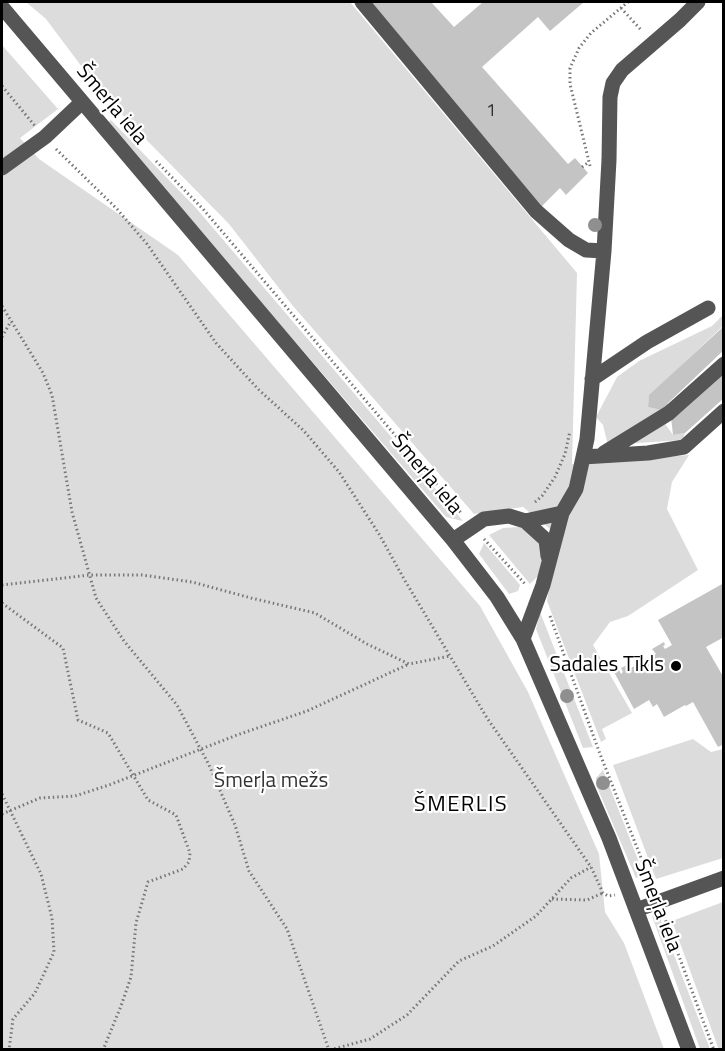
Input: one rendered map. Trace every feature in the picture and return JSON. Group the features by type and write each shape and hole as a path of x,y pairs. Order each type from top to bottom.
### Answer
{"street":[{"path":"362,2 536,212 569,240 586,250 604,251"},
{"path":"523,639 548,565 562,513 576,489 587,439 604,251 610,97 614,83 622,70 698,2"},
{"name":"Šmerļa iela","path":"2,7 453,540 497,597 523,639 609,838 689,1050"},
{"path":"2,168 45,137 81,103"},
{"path":"592,379 647,342 708,308"},
{"path":"602,455 669,413 723,364"},
{"path":"584,457 648,453 684,447 723,411"},
{"path":"525,521 562,513"},
{"path":"453,540 484,519 509,516 525,521 546,540 548,565"},
{"path":"636,910 723,878"}],"path":[{"path":"582,167 590,164 570,84 570,68 579,48 591,33 628,2"},
{"path":"621,8 654,43"},
{"path":"2,86 45,137 117,209 147,244 216,343 258,389 304,431 339,472 379,534 487,718 591,867 603,893 608,896 614,895"},
{"path":"156,161 203,209 473,527 538,597 553,622 600,754 651,881 714,1050"},
{"path":"2,306 43,373 52,395 72,512 96,598 124,641 177,705 209,765 235,825 249,871 287,929 330,1050 370,1040 407,1015 459,961 493,946 536,916 571,878 591,867"},
{"path":"2,337 11,321"},
{"path":"533,504 542,496 555,477 565,454 570,428"},
{"path":"2,585 90,575 142,575 192,582 315,613 367,644 409,664"},
{"path":"2,603 63,648 78,720 108,733 148,801 176,815 190,853 189,862 183,869 148,882 136,923 131,977 122,1006 103,1050"},
{"path":"2,814 40,798 75,796 307,711 409,664 450,656"},
{"path":"2,794 41,874 52,918 54,952 35,993 13,1019 9,1050"},
{"path":"552,899 587,900 603,893"}],"green space":[{"path":"26,2 350,2 577,273 572,464 689,455 672,482 667,509 698,570 628,616 610,622 593,645 632,713 602,729 606,739 601,742 547,601 553,563 550,529 523,507 474,514 293,306 229,224 128,121 91,79 46,19"},
{"name":"Šmerļa mežs","path":"2,45 58,109 20,138 39,159 178,255 480,606 528,692 599,854 605,912 624,943 664,1049 2,1049"},
{"path":"111,120 196,208 463,521 446,517 107,123"},
{"path":"723,315 723,326 649,396 648,407 665,411 661,418 673,435 685,433 682,440 608,445 603,425 596,417 617,377 639,361 712,326"},
{"path":"519,527 531,533 540,542 542,561 538,576 530,584 489,535 503,528"},
{"path":"484,543 520,585 518,591 509,594 479,554"},
{"path":"540,612 593,747 583,748 536,629"},
{"path":"693,739 711,752 723,749 723,858 656,879 613,765"},
{"path":"603,770 644,875 636,878 597,787 596,778"},
{"path":"723,902 724,1049 719,1050 672,921"},
{"path":"658,913 710,1049 700,1049 652,916"}],"building":[{"path":"370,2 431,2 454,27 483,2 584,2 550,31 538,17 482,67 568,164 575,158 588,173 566,195 560,188 539,209"},
{"path":"724,326 724,350 668,403 665,411 648,407 649,395"},
{"path":"724,374 724,398 685,433 673,435 671,417 679,414"},
{"name":"Sadales Tīkls","path":"724,583 724,637 706,647 724,678 724,744 718,747 693,702 664,717 657,704 653,707 649,700 634,709 614,672 619,670 621,674 623,672 621,668 629,664 631,668 656,654 652,649 664,642 665,649 672,645 658,620"}],"place":[{"name":"Sadales Tīkls","path":"676,666"}],"district":[{"name":"ŠMERLIS","path":"461,806"}]}
